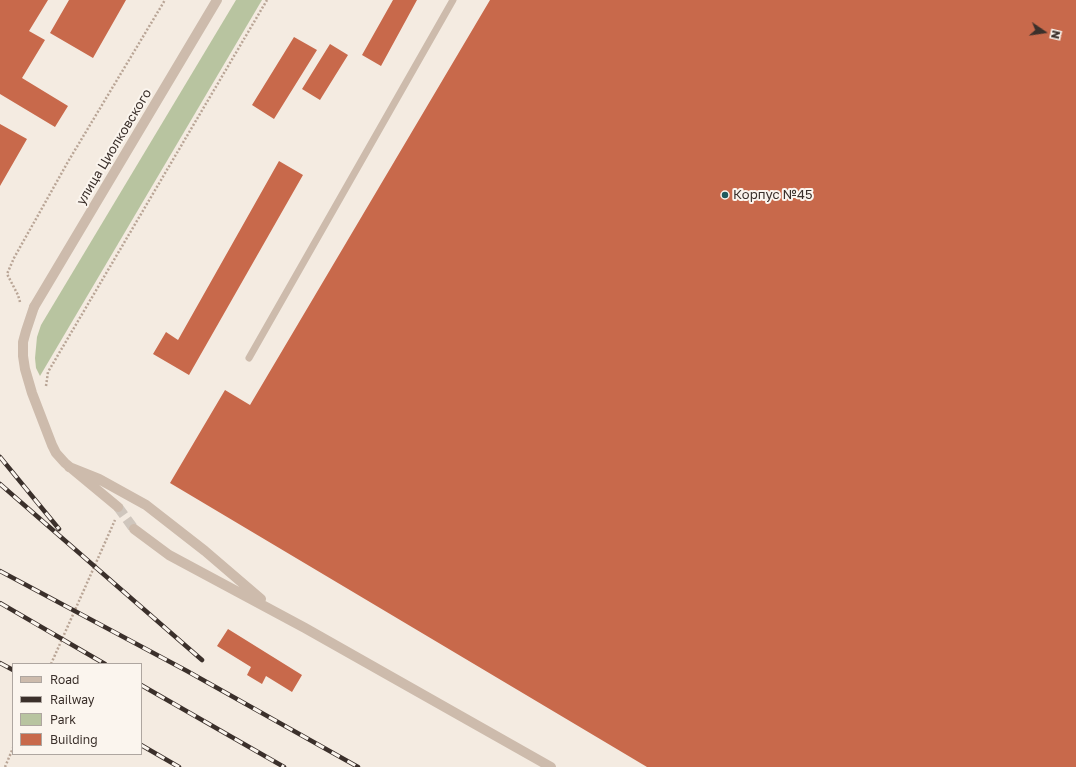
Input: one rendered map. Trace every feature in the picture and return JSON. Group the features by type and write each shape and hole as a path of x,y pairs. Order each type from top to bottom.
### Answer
{"street":[{"name":"улица Циолковского","path":"118,510 61,460 52,445 36,406 25,369 23,342 34,307 217,0"},
{"path":"69,467 99,479 146,505 205,551 277,613"},
{"path":"134,529 169,555 277,613 551,767"}],"lane":[{"path":"248,358 453,0"}],"path":[{"path":"47,390 46,385 48,372 267,0"},
{"path":"51,663 118,510"},
{"path":"5,767 12,750"}],"green space":[{"path":"236,0 262,0 40,376 36,368 35,358 37,337 41,325"}],"building":[{"path":"0,0 48,0 29,31 45,40 22,78 68,106 55,127 0,94"},
{"path":"69,0 126,0 93,58 50,33"},
{"path":"393,0 417,0 381,66 362,55"},
{"name":"Корпус №45","path":"490,0 1076,0 1076,767 647,767 170,483 225,390 250,405"},
{"path":"294,37 317,50 274,119 252,105"},
{"path":"330,44 348,55 320,100 302,89"},
{"path":"0,124 27,139 0,186"},
{"path":"279,161 303,175 189,375 153,354 166,332 178,340"},
{"path":"228,629 302,675 292,692 266,676 262,684 247,675 251,667 217,646"}],"tunnel":[{"path":"118,507 134,529"}],"railway":[{"path":"0,457 59,529"},
{"path":"0,484 202,660"},
{"path":"0,571 187,671 358,767"},
{"path":"0,603 103,663"},
{"path":"0,663 12,669"},
{"path":"142,686 284,767"},
{"path":"142,746 179,767"}],"place":[{"name":"Корпус №45","path":"725,195"}]}
